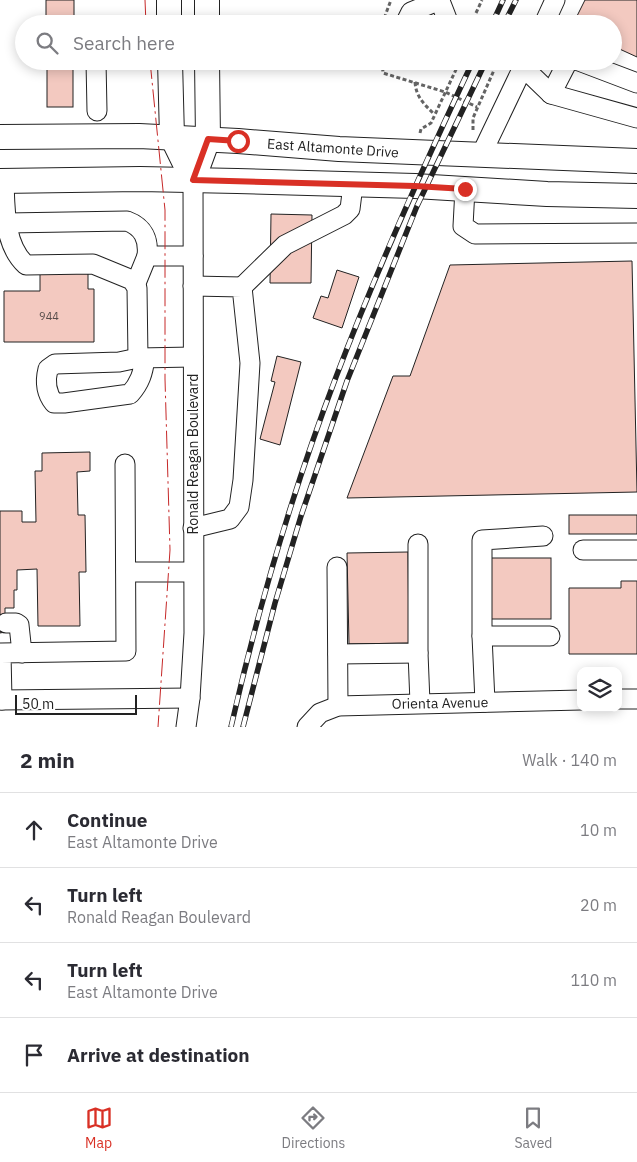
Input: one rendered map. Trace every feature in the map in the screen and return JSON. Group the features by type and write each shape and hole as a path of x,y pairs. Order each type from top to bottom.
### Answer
{"main road":[{"path":"169,0 169,15"},
{"path":"206,0 207,15"},
{"name":"Ronald Reagan Boulevard","path":"170,70 172,137 193,180"},
{"name":"Ronald Reagan Boulevard","path":"193,180 208,139 207,70"},
{"name":"East Altamonte Drive","path":"0,137 172,137 339,149 476,146 637,161"},
{"path":"2,181 193,180 637,196"}],"street":[{"path":"548,15 555,0"},
{"path":"409,15 410,12 440,1 445,15"},
{"path":"96,70 97,111"},
{"path":"476,146 520,70"},
{"path":"529,70 551,94 637,118"},
{"path":"551,94 563,70"},
{"path":"603,70 637,83"},
{"name":"Ronald Reagan Boulevard","path":"186,727 190,698 194,633 193,180"},
{"path":"2,181 11,241 17,256 26,265 93,264 125,276 136,283 138,288 142,358 143,374 139,382 130,394 54,403 49,397 46,375 48,369 55,364 119,362 142,358 193,357"},
{"path":"193,286 242,287 284,246 344,215 350,209 353,185"},
{"path":"465,189 463,226 476,234 637,233"},
{"path":"7,223 126,221 138,227 148,241 147,256 136,283"},
{"path":"147,256 193,256"},
{"path":"193,528 230,519 239,507 244,480 250,363 242,287"},
{"path":"125,464 126,651 0,653 1,700 190,698"},
{"path":"485,702 482,636 482,540 544,536"},
{"path":"418,544 420,703"},
{"path":"583,550 637,550"},
{"path":"337,567 338,706"},
{"path":"126,572 193,572"},
{"path":"6,623 19,625 22,653"},
{"path":"482,636 550,636"},
{"path":"338,654 418,653"},
{"path":"622,699 637,699"},
{"name":"Orienta Avenue","path":"307,727 320,713 338,706 577,700"}],"path":[{"path":"386,15 392,0"},
{"path":"476,13 482,0"},
{"path":"383,70 383,73 445,92 477,108"},
{"path":"420,136 420,129 431,123 456,70"},
{"path":"476,146 473,118 494,70"},
{"path":"415,82 415,90 419,100 434,114"}],"building":[{"path":"46,0 74,0 74,15 46,15"},
{"path":"585,0 637,0 637,57 622,50 622,15 578,15"},
{"path":"47,70 73,70 73,107 47,107"},
{"path":"271,214 312,215 311,283 270,283"},
{"path":"632,261 637,492 347,498 393,376 410,376 450,265"},
{"path":"40,269 88,269 88,289 94,289 94,342 4,342 4,291 40,291"},
{"path":"337,270 359,277 342,328 313,318 321,296 328,298"},
{"path":"277,356 301,362 280,445 260,439 275,382 271,381"},
{"path":"90,452 90,471 77,472 78,515 85,515 86,572 79,572 80,626 38,626 37,569 17,570 17,590 14,590 14,608 5,608 5,632 0,633 0,511 22,511 22,522 36,522 35,471 42,471 42,453"},
{"path":"569,515 637,515 637,534 569,534"},
{"path":"408,552 409,643 349,644 347,553"},
{"path":"490,558 551,558 551,619 490,619"},
{"path":"621,581 637,581 637,654 569,654 569,588 621,588"}],"railway":[{"path":"496,15 503,0"},
{"path":"508,15 516,0"},
{"path":"231,727 265,594 291,506 320,420 384,257 469,70"},
{"path":"243,727 275,603 301,516 347,381 417,206 482,70"}],"power":[{"path":"145,0 146,15"},
{"path":"151,70 165,210 165,379 170,550 158,727"}],"route":[{"path":"238,141 208,139 193,180 465,189"}]}
